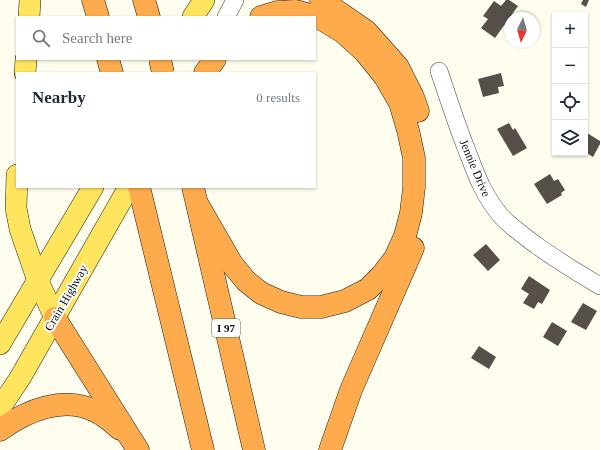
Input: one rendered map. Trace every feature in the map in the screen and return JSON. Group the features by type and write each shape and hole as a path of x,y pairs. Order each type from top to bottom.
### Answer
{"highway":[{"path":"93,0 98,16"},
{"path":"144,0 149,16"},
{"path":"321,0 366,31 398,68 413,97 422,126 427,156 427,187 424,216 416,240 351,390 330,450"},
{"path":"346,0 356,9 366,31"},
{"path":"264,16 277,12 296,11 314,16"},
{"path":"195,196 232,264 246,281 261,293 281,302 301,307 321,307 345,301 368,289 382,275 395,258 405,236 411,213 414,187 414,158 400,103 385,77 365,52 343,32 316,16"},
{"path":"108,60 112,72"},
{"path":"160,60 163,72"},
{"path":"206,72 214,60"},
{"path":"140,188 203,450"},
{"name":"I 97","path":"195,196 254,450"},
{"path":"55,318 134,444"},
{"path":"0,430 10,422 27,413 60,404 78,405 94,410 107,418 134,444"}],"main road":[{"path":"29,16 30,0"},
{"path":"194,16 204,0"},
{"path":"156,72 165,60"},
{"path":"160,72 166,60"},
{"path":"17,188 16,208 20,229 38,281 55,318"},
{"path":"0,344 92,188"},
{"name":"Crain Highway","path":"0,408 20,378 129,188"}],"street":[{"path":"227,16 235,0"},
{"path":"195,72 201,60"},
{"name":"Jennie Drive","path":"439,70 475,173 490,202 518,231 568,267 600,286"}],"building":[{"path":"506,0 509,0 518,6 514,12 504,12 504,25 495,38 481,28 488,19 483,16 494,1 501,6"},
{"path":"583,0 589,0 586,7 581,4"},
{"path":"501,73 504,86 498,87 499,93 483,97 478,79"},
{"path":"509,123 513,130 515,128 527,148 513,156 497,129"},
{"path":"588,134 600,141 600,144 593,157 588,154"},
{"path":"550,174 554,181 558,179 565,190 561,193 562,195 547,204 534,184"},
{"path":"486,244 500,260 488,271 473,255"},
{"path":"529,276 550,290 542,304 538,302 534,309 523,303 529,294 521,289"},
{"path":"583,303 597,311 586,330 571,322"},
{"path":"552,322 567,331 558,346 543,337"},
{"path":"479,346 496,357 489,369 471,358"}]}
